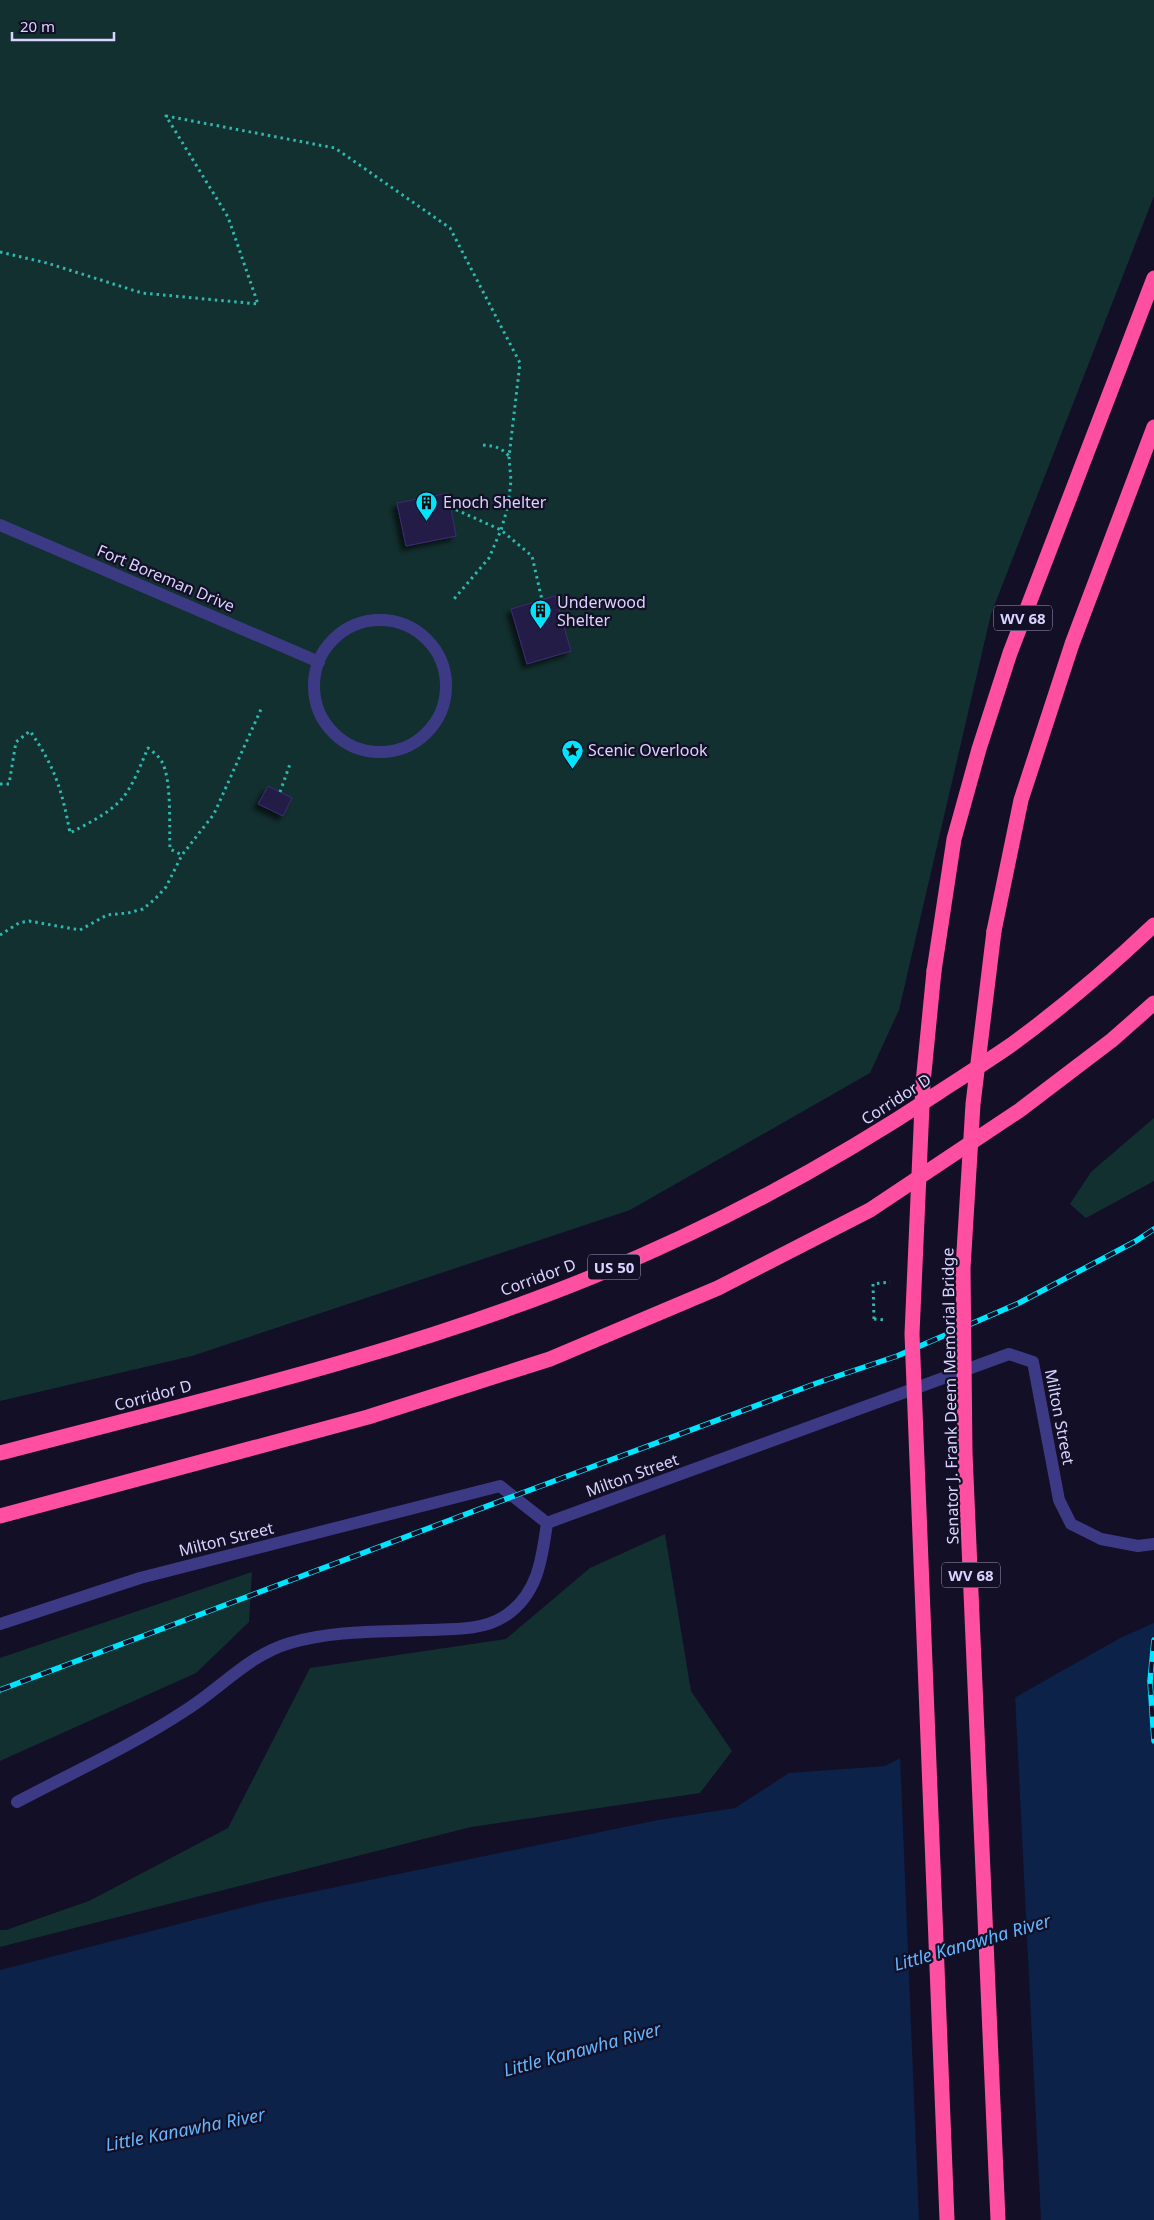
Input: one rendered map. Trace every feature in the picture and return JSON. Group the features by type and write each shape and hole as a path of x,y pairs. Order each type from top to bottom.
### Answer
{"highway":[{"name":"Senator J. Frank Deem Memorial Bridge","path":"948,2220 912,1334 923,1093 934,971 954,839 979,749 1010,652 1154,278"},
{"name":"Senator J. Frank Deem Memorial Bridge","path":"998,2220 965,1453 963,1268 973,1104 994,932 1021,800 1072,644 1154,427"},
{"name":"Corridor D","path":"0,1453 281,1380 456,1326 592,1276 728,1216 882,1130 1012,1044 1080,989 1154,925"},
{"path":"0,1516 378,1414 550,1359 718,1288 870,1210 1020,1110 1112,1040 1154,1003"}],"street":[{"name":"Fort Boreman Drive","path":"0,525 319,662"},
{"path":"371,621 394,621 415,630 432,645 443,666 446,688 441,711 431,729 409,745 396,750 375,752 355,748 338,737 324,721 318,709 314,682 319,662 331,642 349,628 371,621"},
{"name":"Milton Street","path":"0,1624 140,1578 500,1486 547,1523 1009,1354 1033,1362 1060,1500 1071,1524 1101,1539 1138,1546 1154,1544"},
{"path":"17,1802 154,1730 188,1709 257,1656 289,1643 326,1634 472,1628 504,1617 522,1603 534,1585 543,1558 547,1523"}],"path":[{"path":"0,252 47,263 142,293 258,304 228,217 166,116 335,148 450,228 520,363 509,456 508,506 502,530 489,558 454,599"},
{"path":"483,445 494,446 504,450 509,456"},
{"path":"450,507 502,530 532,556 542,600"},
{"path":"0,935 4,930 19,923 29,922 80,930 107,915 128,914 143,909 156,900 166,887 182,855 214,814 262,707"},
{"path":"0,784 9,784 16,742 30,731 54,770 63,796 70,833 122,800 136,776 148,748 162,762 167,778 170,848 182,855"},
{"path":"280,792 290,764"},
{"path":"874,1319 872,1284 896,1281"}],"green space":[{"path":"0,0 1154,0 1154,196 991,614 899,1010 870,1073 630,1210 192,1356 0,1401"},
{"path":"1154,1118 1154,1181 1086,1218 1070,1204 1091,1172"},
{"path":"665,1534 691,1691 732,1751 700,1793 471,1827 0,1947 0,1930 6,1930 89,1901 228,1828 310,1668 506,1639 590,1568"},
{"path":"252,1572 249,1622 196,1673 0,1761 0,1658"}],"water":[{"name":"Little Kanawha River","path":"1154,1623 1154,2220 0,2220 0,1970 264,1902 658,1820 735,1808 789,1773 885,1766 1009,1701 1120,1638"}],"pier":[{"path":"1015,1695 1041,2220 919,2220 900,1756"}],"building":[{"name":"Enoch Shelter","path":"448,493 456,536 406,546 397,503"},
{"name":"Underwood Shelter","path":"555,596 571,651 527,664 511,609"},
{"path":"268,786 292,798 283,816 258,804"}],"railway":[{"path":"0,1690 817,1383 897,1356 1019,1303 1136,1241 1154,1229"},
{"path":"1154,1640 1150,1681 1154,1741"}],"place":[{"name":"Enoch Shelter","path":"427,521"},
{"name":"Underwood Shelter","path":"541,630"},
{"name":"Scenic Overlook","path":"572,769"}]}
